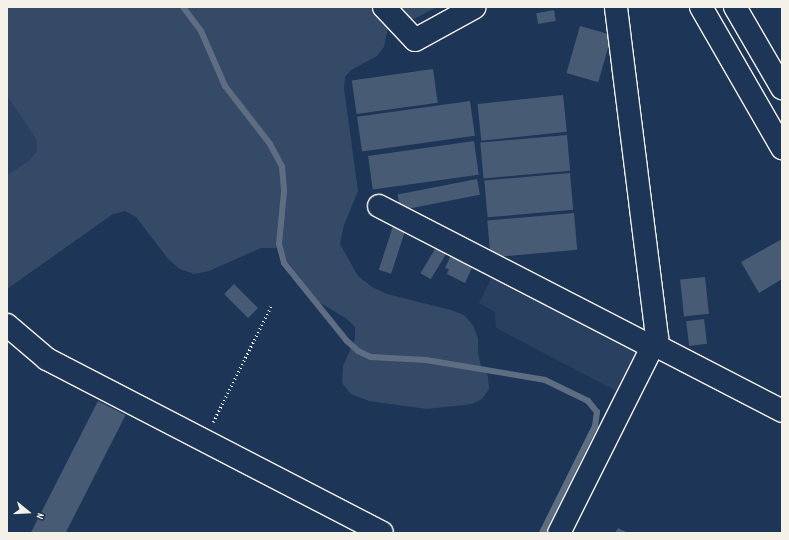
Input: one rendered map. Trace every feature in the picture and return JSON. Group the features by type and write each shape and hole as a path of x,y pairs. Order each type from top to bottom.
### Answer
{"street":[{"path":"384,7 415,40 475,7"},
{"path":"559,533 657,337 616,7"},
{"path":"701,7 782,148"},
{"path":"735,7 782,88"},
{"path":"379,206 782,411"},
{"path":"7,326 47,359 382,533"}],"path":[{"path":"203,440 271,306"}],"shaded area":[{"path":"7,7 372,7 375,9 384,19 388,28 384,47 377,56 351,70 345,77 344,88 358,191 344,225 340,244 358,276 372,287 387,294 451,310 464,315 473,325 478,338 478,353 481,366 488,376 489,389 482,399 472,404 427,409 369,401 351,394 342,383 343,366 355,339 355,327 347,319 319,302 287,261 284,253 277,248 261,248 209,271 194,274 180,269 169,260 136,217 125,211 113,214 7,289 7,175 30,160 37,150 36,139 7,96"},
{"path":"398,7 437,7 414,19 401,14"},
{"path":"7,96 36,139 37,150 30,160 7,175"},
{"path":"495,271 643,348 620,393 496,328 495,312 479,303"}],"building":[{"path":"554,10 556,21 538,24 536,13"},
{"path":"580,26 612,35 598,82 566,73"},
{"path":"433,69 438,103 357,114 352,80"},
{"path":"563,95 567,132 481,141 477,104"},
{"path":"470,101 475,136 362,152 357,117"},
{"path":"567,135 570,171 483,178 480,143"},
{"path":"474,141 479,175 373,190 368,156"},
{"path":"570,173 573,210 488,217 484,180"},
{"path":"477,179 480,195 401,210 397,194"},
{"path":"574,213 577,250 491,257 487,221"},
{"path":"393,226 405,230 391,274 379,270"},
{"path":"782,239 782,279 759,293 741,262"},
{"path":"438,244 448,250 431,279 420,273"},
{"path":"453,251 475,261 465,283 447,274 449,269 445,268"},
{"path":"705,277 709,314 684,316 680,280"},
{"path":"234,284 258,308 248,318 224,294"},
{"path":"704,319 707,344 689,346 686,321"},
{"path":"98,401 126,415 66,533 31,533"},
{"path":"618,528 628,533 615,533"}],"waterway":[{"path":"183,7 201,31 225,86 270,144 282,167 284,192 279,244 284,263 347,341 358,351 371,357 426,360 545,380 588,401 597,412 595,426 542,533"}]}
